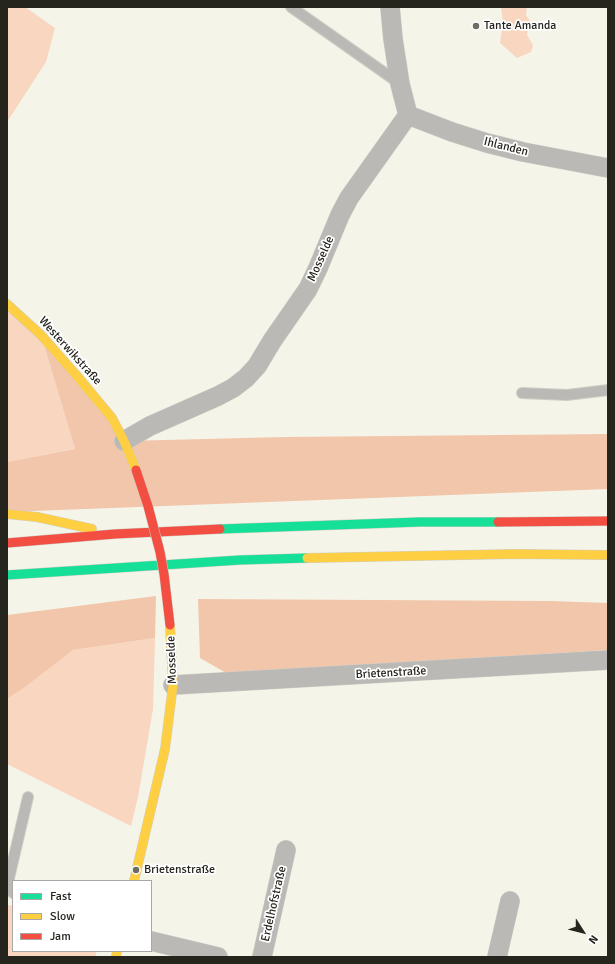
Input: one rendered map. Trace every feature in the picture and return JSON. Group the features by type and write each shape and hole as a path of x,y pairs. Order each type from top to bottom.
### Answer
{"main road":[{"name":"Westerwikstraße","path":"7,304 42,335 112,418"},
{"name":"Mosselde","path":"112,418 124,441 136,470 148,506 160,552 170,625 173,685 165,749 134,880"},
{"path":"7,514 37,517 115,534"},
{"path":"7,543 115,534 353,523 608,521"},
{"path":"7,575 240,560 516,554 608,554"},
{"path":"7,581 28,574"}],"street":[{"path":"390,7 400,84 408,115"},
{"name":"Ihlanden","path":"408,115 452,132 487,143 523,152 608,168"},
{"name":"Mosselde","path":"124,441 150,426 233,388 246,378 257,366 272,341 308,289 340,215 349,198 408,115"},
{"name":"Brietenstraße","path":"173,685 608,660"},
{"name":"Erdelhofstraße","path":"262,957 286,850"},
{"path":"497,957 510,901"},
{"path":"152,941 218,957"}],"lane":[{"path":"291,7 400,84"},
{"path":"522,393 567,395 608,390"},
{"path":"12,892 9,888 9,878 28,797"}],"shaded area":[{"path":"7,7 25,7 55,28 46,62 7,122"},
{"path":"501,7 527,7 526,15 530,21 527,35 533,45 531,52 517,58 500,43 503,22"},
{"path":"7,304 41,335 75,449 7,462"},
{"path":"41,335 125,441 284,437 608,434 608,489 7,512 7,462 75,449"},
{"path":"156,596 155,638 73,650 24,688 7,699 7,615"},
{"path":"198,599 551,601 608,603 608,650 228,674 200,658"},
{"path":"155,638 153,709 138,797 131,826 7,764 7,699 24,688 73,650"},
{"path":"7,905 12,906 12,952 97,952 95,957 7,957"}],"traffic: fast":[{"path":"220,529 420,522 498,522"},
{"path":"7,575 240,560 307,558"}],"traffic: slow":[{"path":"7,304 41,335 112,418 124,441 136,470"},
{"path":"7,514 37,517 92,529"},
{"path":"307,558 515,554 608,555"},
{"path":"134,880 165,749 173,685 170,625"},
{"path":"116,957 117,952"}],"traffic: jam":[{"path":"136,470 148,506 160,552 170,625"},
{"path":"498,522 608,521"},
{"path":"7,543 115,534 220,529"}],"place":[{"name":"Tante Amanda","path":"476,26"},
{"name":"Brietenstraße","path":"136,870"}]}
